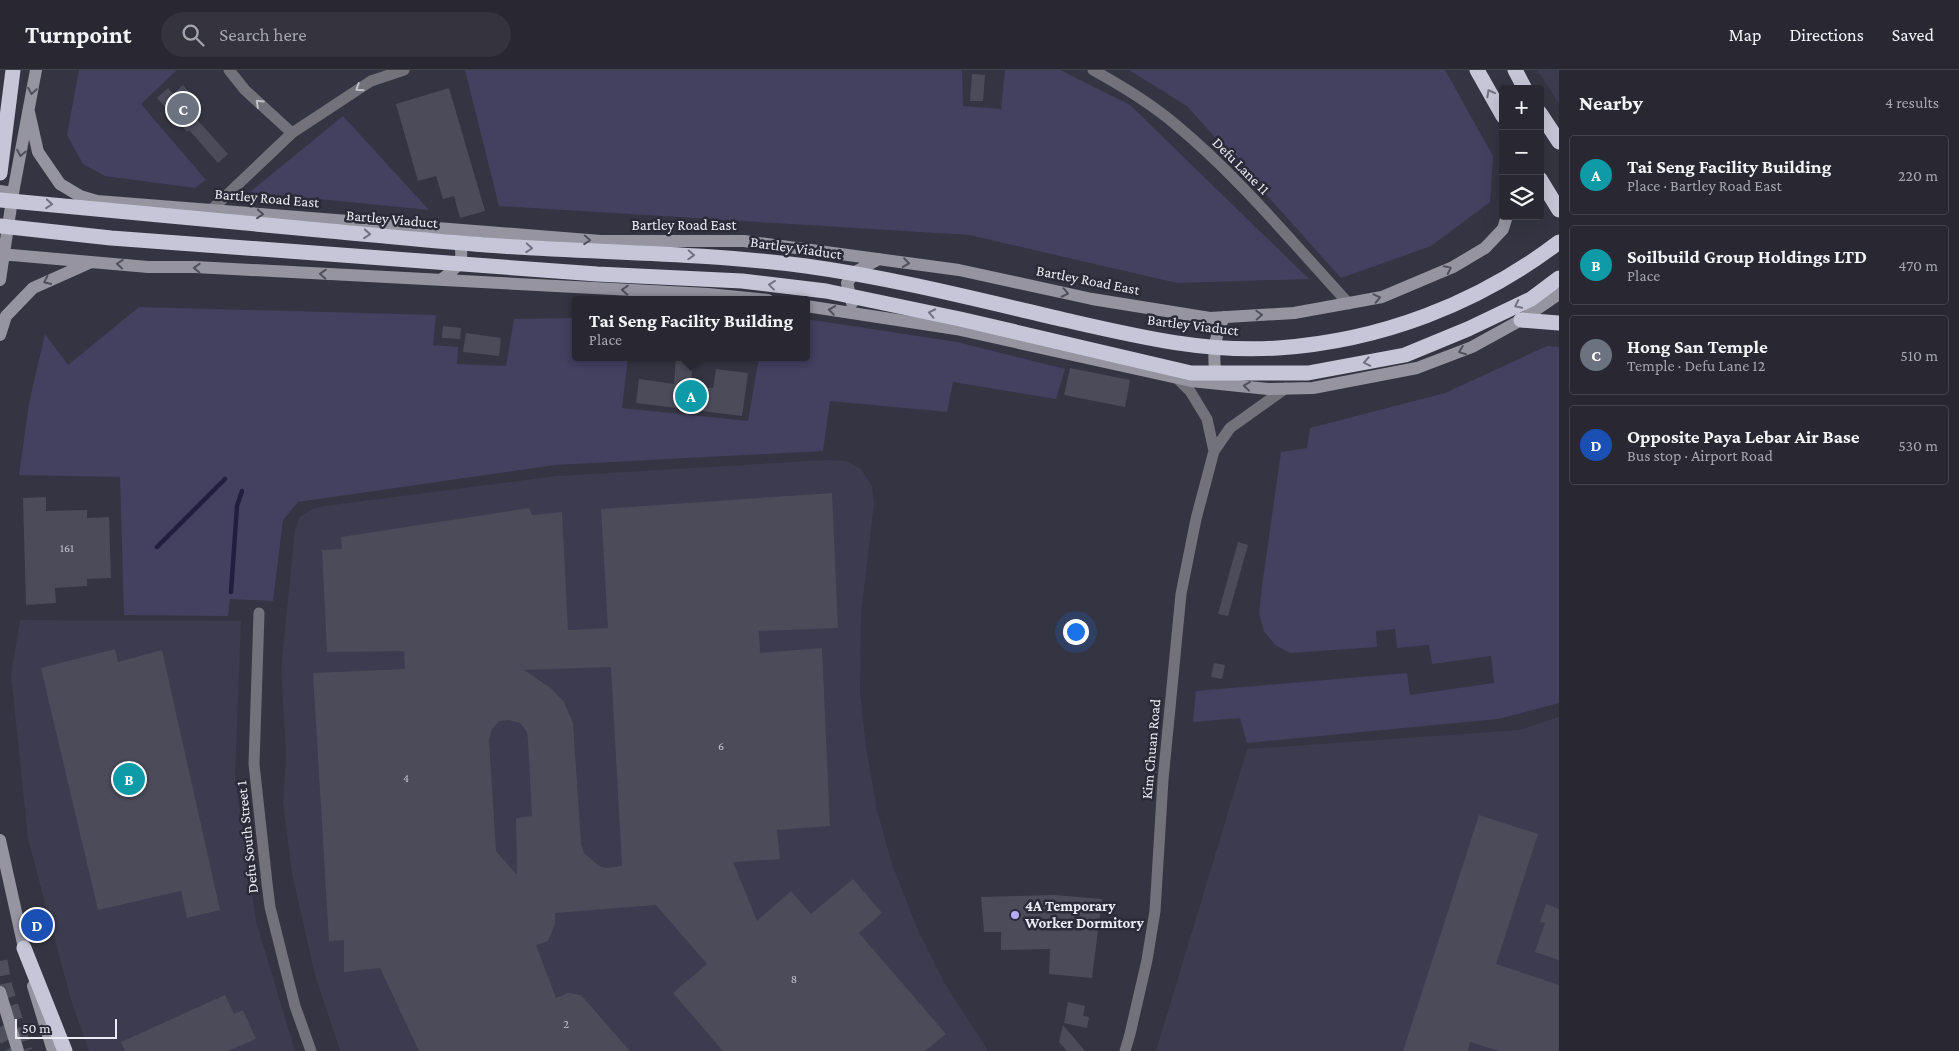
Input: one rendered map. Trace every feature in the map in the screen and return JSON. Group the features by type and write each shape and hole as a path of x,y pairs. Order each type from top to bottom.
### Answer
{"highway":[{"path":"0,173 13,70"},
{"path":"1478,70 1499,109"},
{"path":"1515,70 1523,85"},
{"path":"1544,112 1559,126"},
{"path":"1544,119 1559,142"},
{"path":"1544,185 1559,210"},
{"name":"Bartley Viaduct","path":"4,195 480,245 677,254 754,260 879,279 1157,340 1204,347 1240,349 1278,348 1315,344 1356,336 1413,320 1492,286 1559,242"},
{"path":"0,226 171,242 597,274 760,283 826,292 931,313 1191,373 1308,373 1405,354 1468,329 1530,299 1559,278"},
{"path":"1521,320 1559,323"},
{"path":"24,948 65,1051"}],"main road":[{"path":"0,280 4,195 29,112 36,70"},
{"name":"Bartley Road East","path":"29,112 38,152 60,184 67,190 80,196 97,201 601,241 744,242 959,270 1092,299 1210,318 1294,313 1382,298 1453,267 1485,248 1503,228 1506,220"},
{"path":"441,280 458,267 462,258 462,246 451,230"},
{"path":"2,254 148,266 728,296"},
{"path":"865,315 851,303 847,283 855,272 878,259"},
{"path":"0,335 6,316 33,288 92,262"},
{"path":"810,307 956,329 1177,378 1268,389 1313,388 1418,368 1472,347 1521,320 1559,294"},
{"path":"1216,383 1214,359 1216,335 1224,317"},
{"path":"0,840 24,948 52,1051"},
{"path":"0,992 18,1051"}],"street":[{"path":"229,70 245,90 292,134"},
{"path":"211,210 292,134 371,81 404,70"},
{"name":"Defu Lane 11","path":"1093,70 1128,89 1175,124 1244,188 1349,304"},
{"path":"230,191 232,212"},
{"path":"1177,378 1190,391 1207,420 1214,451"},
{"path":"1214,451 1230,428 1286,388"},
{"name":"Kim Chuan Road","path":"1124,1051 1130,1034 1147,960 1155,911 1163,780 1182,594 1196,518 1214,451"},
{"name":"Defu South Street 1","path":"259,613 254,764 267,883 270,907 295,1006 311,1051"}],"shaded area":[{"path":"79,70 177,70 141,104 206,180 195,188 105,176 83,164 67,135"},
{"path":"465,70 962,70 963,106 1001,109 1005,70 1060,70 1130,105 1309,279 1177,283 969,235 499,206"},
{"path":"1129,70 1445,70 1493,156 1490,202 1431,246 1341,278 1187,106"},
{"path":"1536,70 1559,70 1559,104 1543,79"},
{"path":"343,116 429,210 250,192"},
{"path":"139,307 436,315 433,345 458,347 457,364 506,366 514,319 572,318 572,361 628,361 622,408 748,421 758,361 810,361 810,320 957,342 1065,369 1056,399 953,382 947,412 830,401 823,451 555,465 298,502 283,520 273,601 230,599 228,616 124,615 120,477 19,475 29,403 45,334 68,365"},
{"path":"1547,346 1559,347 1559,703 1498,719 1247,743 1240,718 1193,722 1196,691 1407,673 1410,695 1494,683 1491,656 1432,664 1429,645 1397,648 1395,629 1376,631 1377,647 1290,653 1275,645 1264,631 1259,614 1281,452 1307,448 1310,428 1445,393"},
{"path":"826,460 846,461 861,469 872,486 874,504 861,614 860,692 866,747 877,810 892,864 917,928 944,982 988,1051 340,1051 315,975 292,874 283,803 286,755 281,669 295,529 300,517 312,509 325,506 557,476"},
{"path":"20,620 241,621 235,777 256,921 295,1051 89,1051 71,1000 28,839 11,675"},
{"path":"1559,717 1559,1051 1156,1051 1247,749 1519,730"}],"building":[{"path":"972,74 985,75 983,101 970,101"},
{"path":"183,85 202,107 193,115 228,154 218,163 157,98 168,88 173,94"},
{"path":"449,88 485,211 460,218 454,196 443,199 436,176 418,181 396,104"},
{"path":"443,326 461,328 460,339 442,338"},
{"path":"466,333 501,338 499,356 463,352"},
{"path":"676,361 693,361 691,386 713,388 716,369 748,373 742,416 636,403 639,379 674,384"},
{"path":"1070,368 1130,380 1125,407 1064,395"},
{"path":"832,493 838,628 759,631 760,653 822,648 830,826 777,830 780,859 733,862 757,921 791,891 811,914 853,879 882,913 859,933 946,1034 925,1051 723,1051 673,993 707,964 656,905 555,913 555,924 548,941 536,945 556,998 568,993 581,995 630,1051 419,1051 380,968 344,972 344,940 329,941 313,673 405,669 404,651 327,652 322,550 342,549 341,537 529,508 532,515 562,512 568,630 608,628 601,509","holes":["611,667 622,866 606,868 599,866 584,853 581,844 573,723 564,702 552,689 524,670","509,720 520,723 527,732 532,816 516,818 517,875 496,851 489,740 492,729 499,721"]},
{"path":"46,497 46,511 87,510 87,518 109,517 111,578 87,579 87,586 55,588 56,603 26,605 23,498"},
{"path":"1238,542 1248,545 1228,616 1218,614"},
{"path":"115,649 118,662 162,650 220,910 187,918 181,891 98,910 41,668"},
{"path":"1214,663 1225,665 1222,679 1211,677"},
{"path":"1479,815 1538,834 1496,964 1559,985 1559,1051 1499,1051 1470,1042 1468,1051 1403,1051"},
{"path":"1054,895 1102,899 1092,978 1049,974 1050,949 1001,950 1001,932 984,932 981,897"},
{"path":"1546,904 1559,909 1559,960 1535,952 1545,923 1540,922"},
{"path":"225,995 234,1014 243,1010 256,1039 228,1051 125,1051 121,1042"},
{"path":"1068,1002 1085,1006 1083,1016 1089,1017 1087,1028 1064,1023"},
{"path":"1063,1025 1085,1051 1067,1051 1059,1042"}],"waterway":[{"path":"157,547 225,479"},
{"path":"231,592 237,506 242,491"}],"tunnel":[{"path":"0,961 5,987 25,1051"},
{"path":"0,1027 14,1051"}],"place":[{"name":"Hong San Temple","path":"183,109"},
{"name":"Tai Seng Facility Building","path":"691,396"},
{"name":"Soilbuild Group Holdings LTD","path":"129,779"},
{"name":"4A Temporary Worker Dormitory","path":"1015,915"},
{"name":"Opposite Paya Lebar Air Base","path":"37,925"}]}
